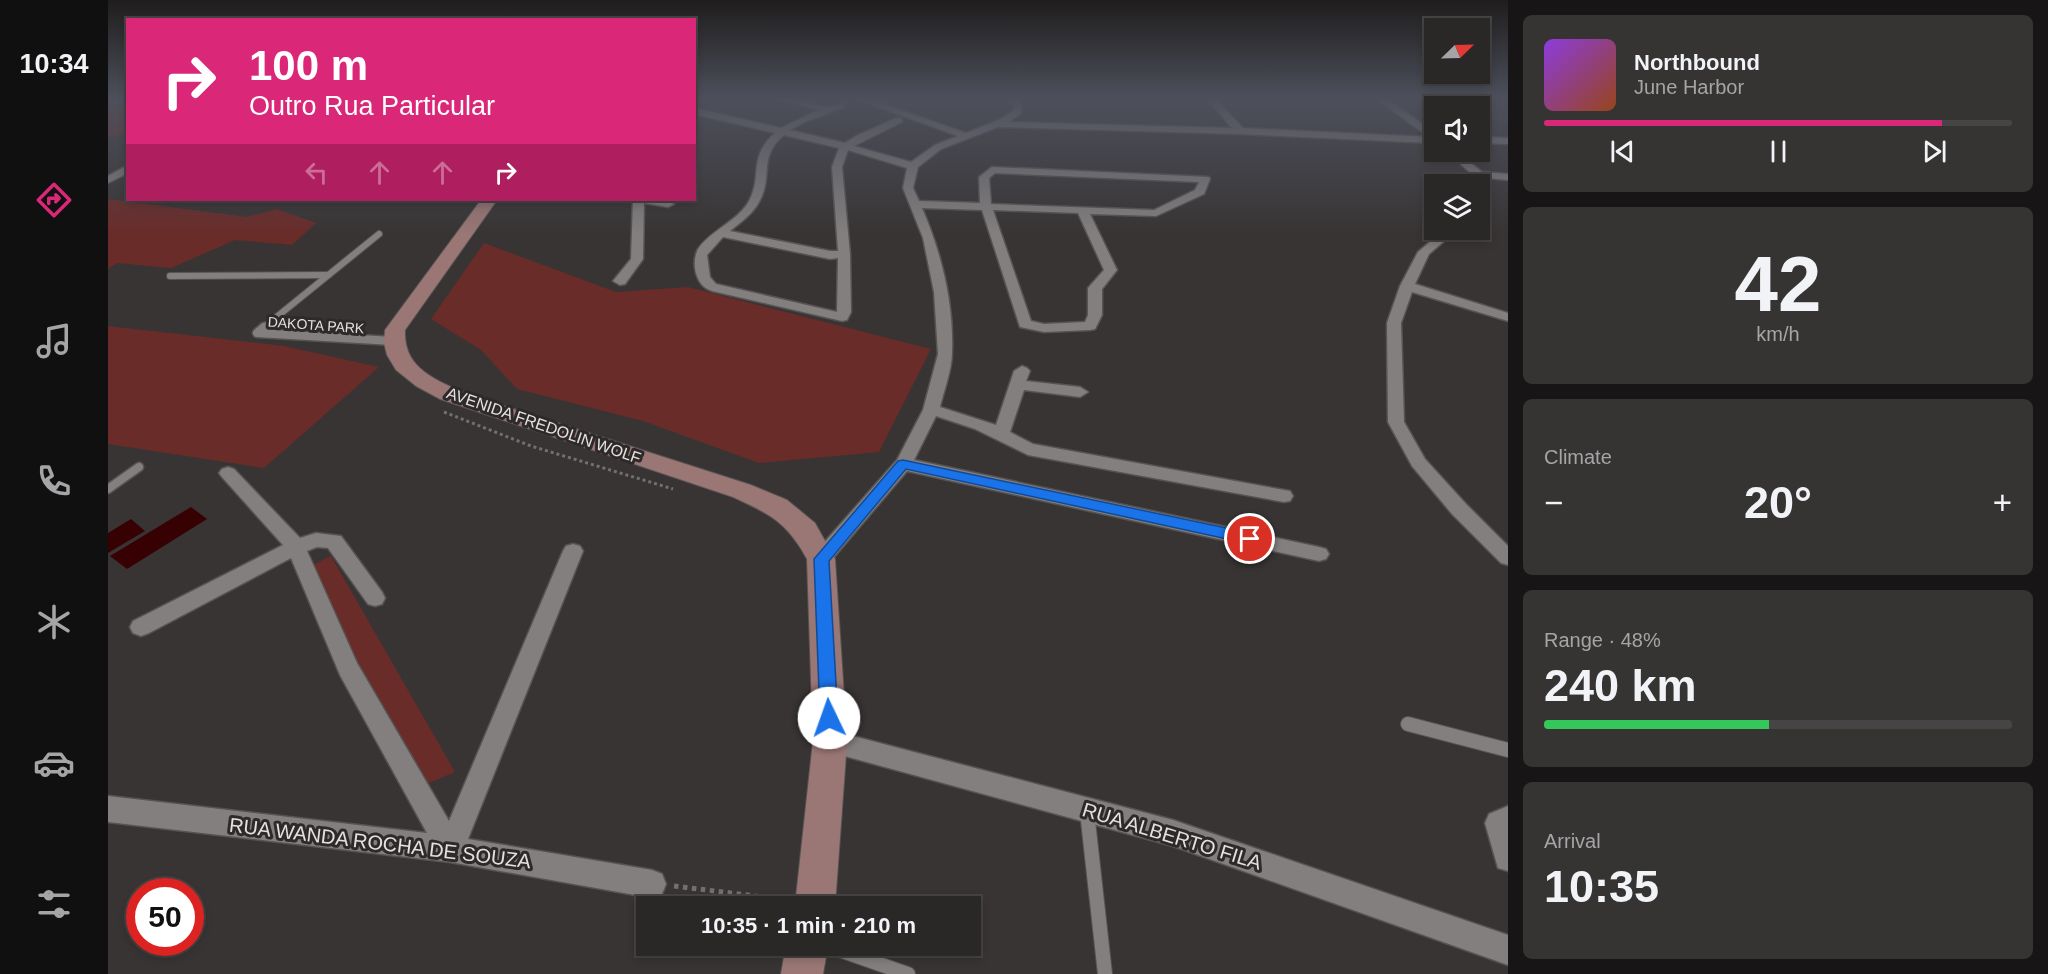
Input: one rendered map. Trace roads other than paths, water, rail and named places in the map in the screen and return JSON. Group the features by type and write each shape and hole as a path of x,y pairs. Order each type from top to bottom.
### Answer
{"main road":[{"path":"393,341 395,330 405,314 487,201"},
{"name":"AVENIDA FREDOLIN WOLF","path":"393,341 397,358 418,377 425,383 459,399 742,491 777,507 805,530 821,559"},
{"path":"815,896 830,741 821,559"},
{"path":"802,974 805,956"}],"street":[{"path":"770,143 762,155 755,200 738,220 705,247 701,254 703,279 712,287 842,317 844,312 844,254 837,167 845,146 850,143"},
{"path":"834,143 913,166"},
{"path":"821,559 903,464 931,410 945,354 941,292 929,238 908,188 913,166 938,147 947,143"},
{"path":"1464,162 1479,175 1508,177"},
{"path":"914,204 986,206 1156,213 1200,192 1205,179 992,170 984,177 986,206 1024,324 1044,328 1090,326 1095,315 1095,288 1111,270 1082,210"},
{"path":"108,172 125,171"},
{"path":"108,180 125,171"},
{"path":"620,281 637,259 638,201"},
{"path":"651,201 668,204"},
{"path":"721,233 830,255 844,254"},
{"path":"1438,240 1424,252 1407,286 1394,323 1396,423 1418,462 1459,509 1508,558"},
{"path":"1407,286 1508,316"},
{"path":"1002,432 1021,378 1080,392"},
{"path":"931,410 962,417 1002,432 1028,449 1284,496"},
{"path":"903,464 1319,554"},
{"path":"228,473 296,547 348,668 450,849"},
{"path":"141,627 296,547 316,540 334,541 375,598"},
{"path":"450,849 573,550"},
{"name":"RUA ALBERTO FILA","path":"830,741 1173,833 1508,950"},
{"name":"RUA WANDA ROCHA DE SOUZA","path":"108,810 450,849 652,884"},
{"path":"1508,819 1498,823 1508,858"}],"lane":[{"name":"DAKOTA PARK","path":"379,234 257,333 393,341"},
{"path":"170,276 328,275"},
{"path":"108,489 139,467"},
{"path":"1408,724 1508,750"},
{"path":"1086,810 1105,974"},
{"path":"856,956 908,974"}]}
